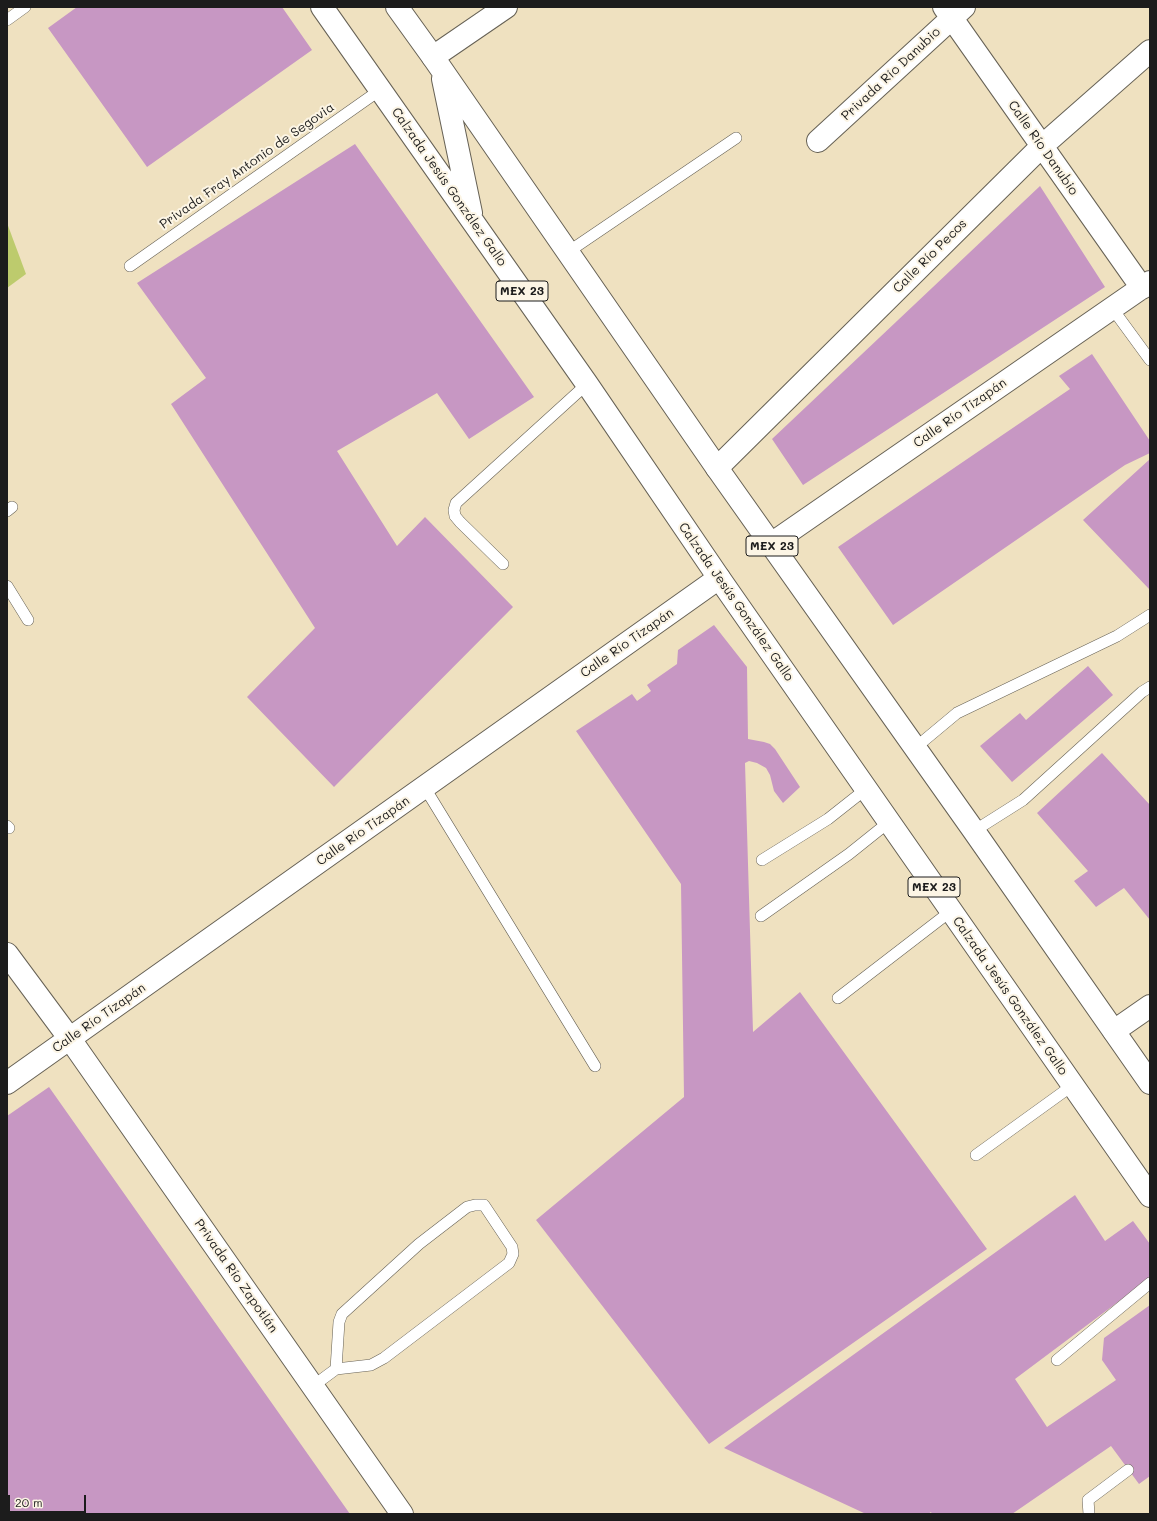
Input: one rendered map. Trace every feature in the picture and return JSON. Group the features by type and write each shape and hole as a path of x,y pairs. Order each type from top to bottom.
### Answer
{"street":[{"name":"Calzada Jesús González Gallo","path":"322,7 587,384 719,578 1150,1196"},
{"name":"MEX 23","path":"397,7 717,468 1150,1083"},
{"path":"473,222 437,63 506,7"},
{"name":"Privada Río Danubio","path":"818,142 953,11"},
{"name":"Calle Río Danubio","path":"953,11 1042,146 1146,285"},
{"name":"Calle Río Pecos","path":"717,468 1042,146 1150,51"},
{"name":"Calle Río Tizapán","path":"771,544 1146,285"},
{"name":"Calle Río Tizapán","path":"7,1083 425,788 719,578"},
{"name":"Privada Río Zapotlán","path":"7,954 70,1039 402,1514"},
{"path":"1114,1031 1150,1006"}],"lane":[{"path":"7,20 25,7"},
{"name":"Privada Fray Antonio de Segovia","path":"130,266 380,90"},
{"path":"568,252 736,138"},
{"path":"1112,308 1150,360"},
{"path":"503,564 455,516 454,510 456,503 587,384"},
{"path":"7,586 28,620"},
{"path":"915,748 957,713 1117,636 1150,615"},
{"path":"974,831 1023,800 1142,692 1150,687"},
{"path":"425,788 595,1066"},
{"path":"762,860 828,819 866,789"},
{"path":"761,916 849,854 889,822"},
{"path":"838,998 951,911"},
{"path":"976,1155 1073,1085"},
{"path":"313,1386 336,1369 371,1365 384,1358 509,1263 513,1254 512,1247 484,1205 467,1207 419,1244 342,1314 336,1369"},
{"path":"1057,1360 1150,1283"},
{"path":"1089,1514 1088,1500 1128,1470"}],"green space":[{"path":"7,223 26,274 7,288"}],"building":[{"path":"77,7 282,7 312,50 147,167 48,28"},
{"path":"355,144 534,397 469,439 437,393 337,451 397,546 425,517 513,607 334,787 247,697 315,628 171,404 206,378 137,283"},
{"path":"1040,186 1105,287 803,485 772,439"},
{"path":"1092,354 1150,441 1150,453 1125,465 893,625 838,547 1070,389 1059,376"},
{"path":"1150,459 1150,590 1083,520"},
{"path":"714,625 747,667 748,739 770,744 775,749 800,787 783,803 774,791 770,775 766,768 749,761 745,763 753,1032 800,992 987,1249 709,1444 536,1220 684,1097 681,884 576,731 632,694 637,701 651,691 647,685 677,664 678,650"},
{"path":"1088,666 1113,695 1012,782 980,746 1020,713 1026,720"},
{"path":"1102,753 1150,805 1150,920 1124,888 1096,907 1074,881 1088,871 1037,813"},
{"path":"49,1087 350,1514 7,1514 7,1116"},
{"path":"1075,1195 1105,1241 1133,1221 1150,1244 1150,1278 1015,1379 1047,1427 1116,1380 1102,1360 1104,1338 1150,1305 1150,1476 1139,1484 1111,1446 1012,1514 932,1514 931,1512 928,1514 866,1514 724,1448"}]}
